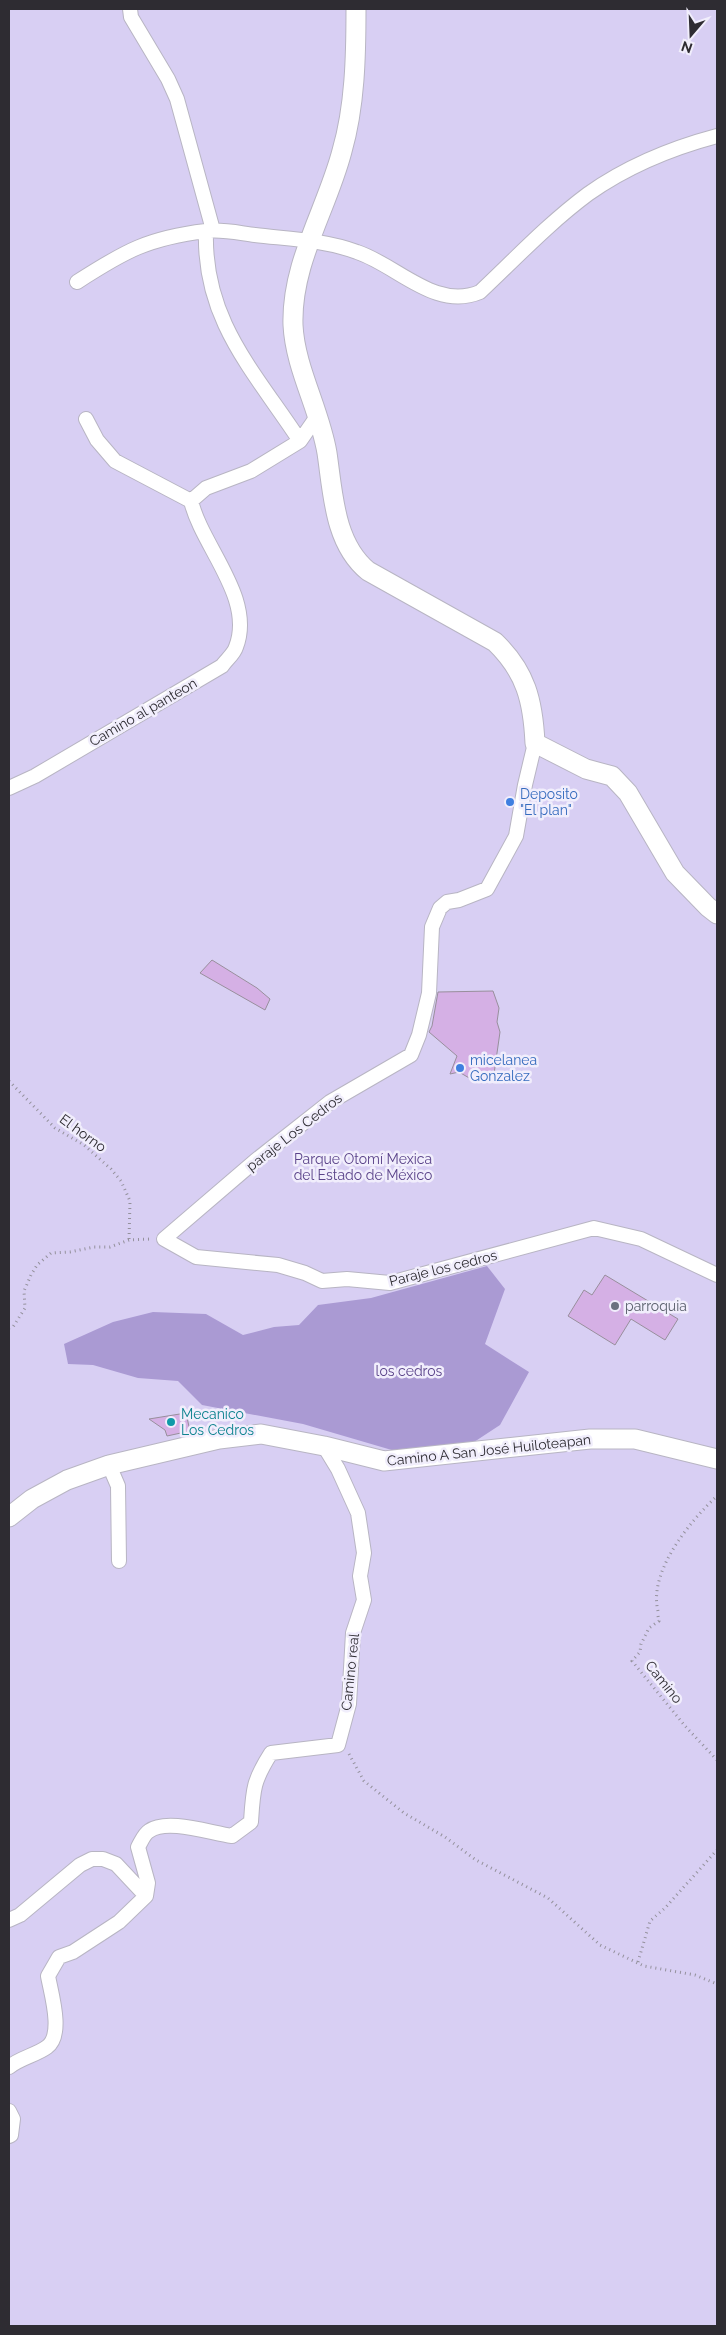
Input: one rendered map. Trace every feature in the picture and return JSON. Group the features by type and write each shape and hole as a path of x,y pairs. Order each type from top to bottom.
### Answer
{"main road":[{"path":"356,9 356,44 349,118 342,152 311,241 298,270 294,325 299,358 318,415 326,448 335,507 345,543 356,561 368,570 495,642 511,657 523,681 534,711 535,743 586,769 612,776 628,793 675,873 717,914"},
{"name":"Camino A San José Huiloteapan","path":"9,1517 32,1499 67,1480 109,1465 219,1439 261,1434 324,1446 384,1461 590,1439 635,1439 717,1459"}],"street":[{"path":"130,9 131,17 168,79 177,99 209,230 206,262 210,284 227,333 243,360 268,392 300,441"},
{"path":"77,282 115,257 142,244 175,235 209,230 311,241 358,252 430,290 446,296 469,297 480,292 538,236 588,195 618,175 700,140 717,136"},
{"path":"86,419 97,440 115,461 191,501 206,488 251,471 300,441 318,415"},
{"name":"Camino al panteon","path":"9,788 35,776 222,666 236,648 240,608 195,516 191,501"},
{"name":"paraje Los Cedros","path":"164,1239 255,1161 330,1102 411,1055 420,1035 429,993 432,927 440,908 447,902 459,900 487,889 516,836 535,743"},
{"name":"Paraje los cedros","path":"164,1239 196,1257 278,1266 305,1273 322,1280 347,1279 390,1282 594,1228 641,1239 717,1275"},
{"name":"Camino real","path":"324,1446 338,1469 358,1514 364,1553 360,1576 364,1600 353,1633 349,1704 338,1745"},
{"path":"109,1465 118,1486 118,1561"},
{"path":"9,2067 49,2046 57,2021 48,1976 59,1957 73,1952 119,1922 146,1896 148,1883 138,1847 147,1832 179,1824 202,1831 232,1836 251,1822 252,1792 261,1768 271,1753 338,1745"},
{"path":"9,1920 20,1915 80,1865 92,1859 103,1859 116,1864 146,1896"},
{"path":"9,2111 13,2119 11,2135 9,2136"}],"path":[{"name":"El horno","path":"9,1081 55,1128 84,1145 111,1169 121,1181 130,1201 129,1240"},
{"path":"9,1328 13,1327 24,1308 24,1291 31,1275 37,1265 50,1253 70,1252 94,1247 110,1247 129,1240 164,1239"},
{"path":"658,1611 655,1601 661,1574 677,1543 694,1520 717,1496"},
{"name":"Camino","path":"658,1616 659,1621 649,1628 641,1644 640,1652 632,1660 685,1726 717,1760"},
{"path":"338,1745 349,1753 364,1781 404,1813 445,1837 476,1860 548,1898 600,1945 644,1966 696,1975 717,1984"},
{"path":"638,1962 650,1921 665,1908 717,1850"}],"green space":[{"name":"Parque Otomí Mexica del Estado de México","path":"9,9 717,9 717,2326 9,2326"},
{"name":"los cedros","path":"487,1266 505,1289 485,1344 529,1372 500,1425 471,1444 419,1458 303,1424 202,1405 178,1381 138,1378 93,1365 68,1364 64,1344 113,1322 153,1312 206,1314 243,1335 274,1327 299,1325 318,1305 371,1298"}],"building":[{"path":"212,960 257,988 270,999 265,1010 200,973"},
{"path":"493,991 499,1008 497,1022 500,1032 493,1081 476,1082 459,1072 450,1074 457,1056 429,1032 432,1026 438,992"},
{"name":"parroquia","path":"605,1275 678,1319 665,1340 631,1319 615,1345 568,1316 584,1290 592,1295"},
{"name":"Mecanico Los Cedros","path":"186,1413 190,1431 167,1436 165,1430 149,1419"}],"place":[{"name":"Deposito \"El plan\"","path":"510,802"},
{"name":"micelanea Gonzalez","path":"460,1068"},
{"name":"parroquia","path":"615,1306"},
{"name":"Mecanico Los Cedros","path":"171,1422"}]}
